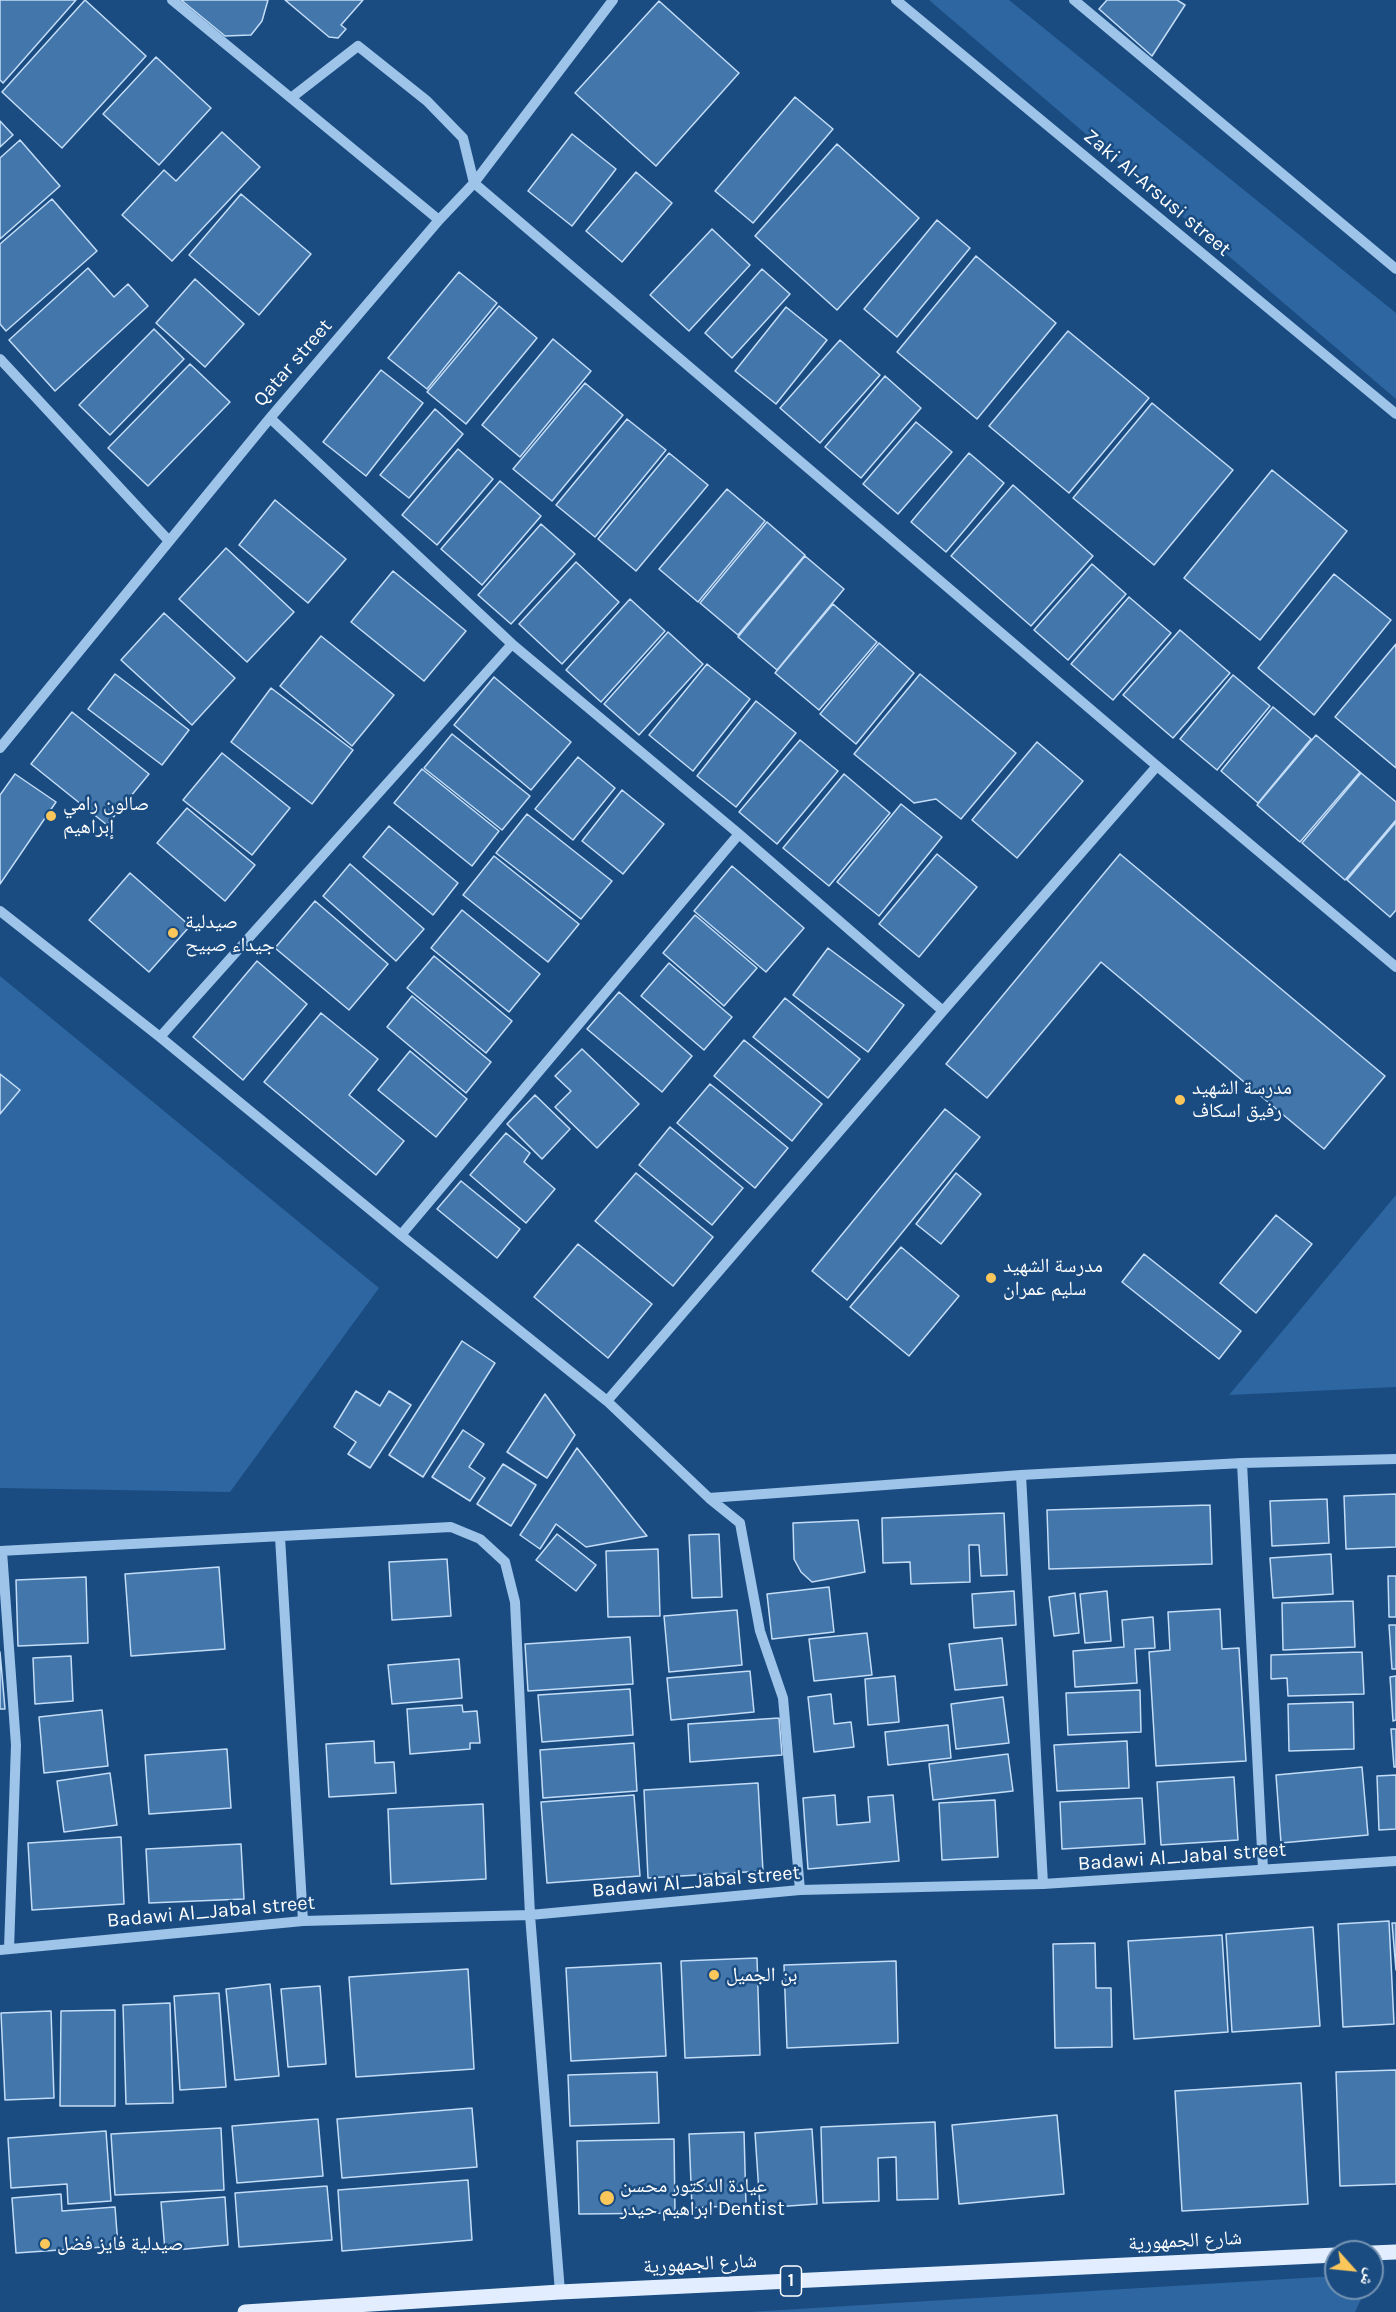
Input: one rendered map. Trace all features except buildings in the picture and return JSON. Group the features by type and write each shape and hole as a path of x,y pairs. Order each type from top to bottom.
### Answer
{"main road":[{"name":"شارع الجمهورية","path":"246,2312 560,2292 1324,2255"}],"street":[{"path":"172,0 439,220"},
{"name":"Qatar street","path":"0,748 270,418 439,220 474,183 613,0"},
{"name":"Zaki Al-Arsusi street","path":"896,0 1396,414"},
{"path":"1074,0 1396,269"},
{"path":"291,98 358,46 427,101 463,138 474,183 1396,967"},
{"path":"0,359 169,541"},
{"path":"270,418 512,644 739,834 943,1011"},
{"path":"160,1036 512,644"},
{"path":"607,1401 1157,766"},
{"path":"401,1235 739,834"},
{"path":"0,911 160,1036 607,1401 709,1498 740,1523 760,1630 783,1698 800,1890"},
{"path":"709,1498 1021,1475 1242,1463 1396,1459"},
{"path":"1242,1463 1263,1869"},
{"path":"1021,1475 1043,1884"},
{"path":"5,1950 16,1745 1,1551 451,1527 480,1539 505,1562 515,1602 531,1915 560,2292"},
{"path":"280,1537 303,1921"},
{"name":"Badawi Al_Jabal street","path":"5,1950 303,1921 531,1915 800,1890 1043,1884 1396,1862"}],"shaded area":[{"path":"929,0 1009,0 1396,313 1396,399"},
{"path":"0,976 379,1288 230,1492 0,1488"},
{"path":"1396,1195 1396,1387 1229,1395"},
{"path":"1324,2277 1324,2300 1361,2300 1355,2312 749,2312"}],"place":[{"name":"صالون رامي إبراهيم","path":"51,816"},
{"name":"صيدلية جيداء صبيح","path":"173,933"},
{"name":"مدرسة الشهيد رفيق اسكاف","path":"1180,1100"},
{"name":"مدرسة الشهيد سليم عمران","path":"991,1278"},
{"name":"بن الجميل","path":"714,1975"},
{"name":"عيادة الدكتور محسن ابراهيم حيدر Dentist","path":"607,2198"},
{"name":"صيدلية فايز فضل","path":"45,2244"}]}
